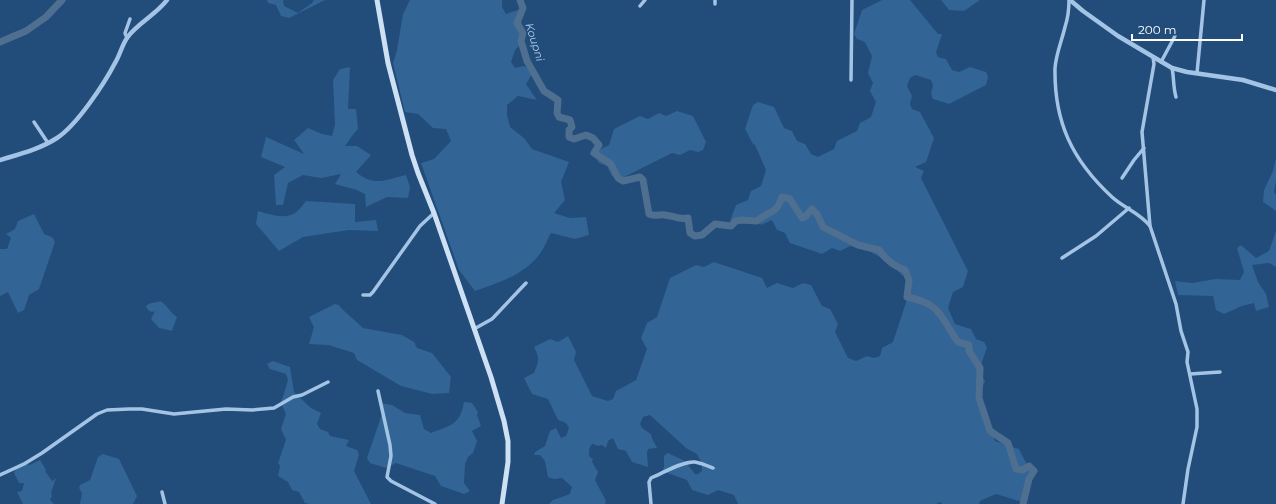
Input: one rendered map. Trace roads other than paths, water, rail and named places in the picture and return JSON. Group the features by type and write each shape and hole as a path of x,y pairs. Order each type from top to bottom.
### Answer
{"main road":[{"path":"377,0 384,45 400,110 418,173 434,213 494,385 507,436 508,462 502,504"}],"street":[{"path":"0,160 15,156 48,143 59,137 67,130 95,95 115,64 127,38 167,0"},
{"path":"640,6 645,0"},
{"path":"851,80 852,0"},
{"path":"1070,0 1083,12 1118,36 1172,68 1182,71 1243,80 1276,90"},
{"path":"1070,0 1066,26 1055,66 1057,100 1065,134 1077,157 1112,197 1143,218 1150,226"},
{"path":"1197,73 1204,0"},
{"path":"127,38 125,33 130,19"},
{"path":"1161,62 1175,36"},
{"path":"1153,57 1154,64 1142,132 1150,226 1176,304 1181,331 1188,352 1186,360 1198,419 1183,504"},
{"path":"1172,68 1176,97"},
{"path":"34,122 48,143"},
{"path":"1122,178 1144,148"},
{"path":"1062,258 1096,236 1129,208"},
{"path":"363,295 370,295 373,292 420,226 434,213"},
{"path":"474,329 492,319 526,283"},
{"path":"1190,374 1220,372"},
{"path":"0,475 24,464 92,418 107,410 142,409 174,414 226,409 252,410 274,408 293,397 302,395 328,382"},
{"path":"378,391 390,445 391,456 387,477 391,481 435,504"},
{"path":"650,504 649,482 651,478 680,466 696,462 713,468"},
{"path":"162,492 165,504"}],"waterway":[{"path":"0,42 26,31 46,17 62,0"},
{"name":"Koupni","path":"520,0 523,8 517,23 523,33 521,41 527,61 544,91 558,100 557,113 559,117 570,120 572,127 569,130 569,137 574,139 586,135 593,138 599,145 594,153 611,164 618,178 623,181 640,177 643,180 649,214 665,215 682,219 688,218 690,233 695,236 702,235 715,224 731,226 736,221 741,220 757,221 775,210 782,197 790,199 802,218 812,209 817,214 823,227 858,245 879,250 890,262 905,270 909,280 907,297 927,303 934,308 939,313 958,342 969,345 969,351 980,368 979,398 990,431 1008,443 1016,469 1023,470 1029,466 1034,471 1029,479 1023,504"}]}
